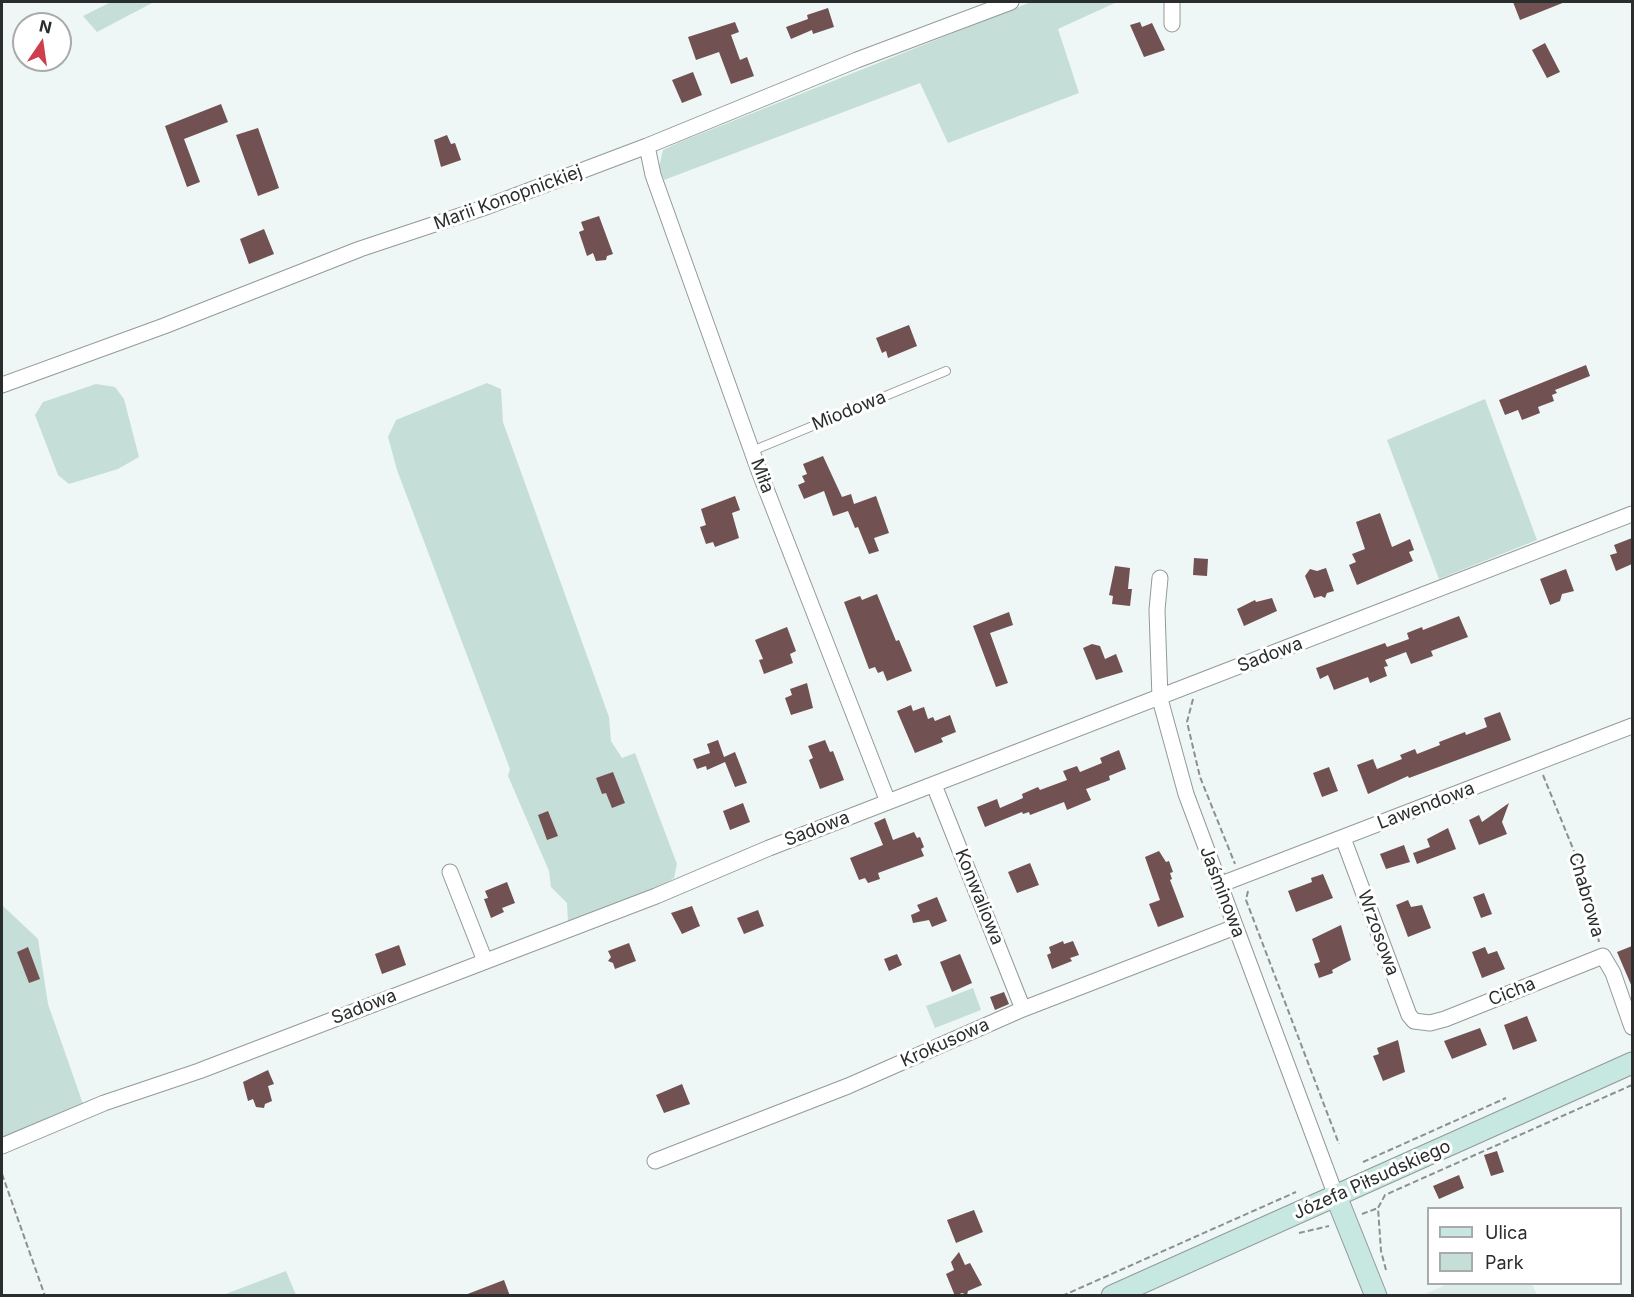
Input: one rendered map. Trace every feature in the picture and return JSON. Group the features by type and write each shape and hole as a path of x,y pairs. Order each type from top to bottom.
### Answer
{"main road":[{"name":"Józefa Piłsudskiego","path":"1112,1296 1632,1063"},
{"path":"1336,1196 1376,1296"}],"street":[{"name":"Marii Konopnickiej","path":"2,385 164,326 360,249 483,208 647,146 857,60 1011,2"},
{"path":"1172,2 1172,24"},
{"name":"Miła","path":"647,146 653,175 752,451 888,802"},
{"name":"Sadowa","path":"2,1146 104,1103 199,1071 656,896 769,848 1160,699 1632,514"},
{"name":"Jaśminowa","path":"1160,578 1157,610 1160,699 1186,794 1336,1196"},
{"name":"Lawendowa","path":"1219,885 1632,726"},
{"name":"Konwaliowa","path":"934,785 1023,1009"},
{"name":"Wrzosowa","path":"1343,838 1409,1015 1420,1023"},
{"path":"450,872 485,961"},
{"name":"Krokusowa","path":"655,1161 848,1086 1023,1009 1235,927"},
{"name":"Cicha","path":"1420,1023 1445,1019 1603,956"},
{"name":"Chabrowa","path":"1603,956 1612,973 1632,1027"}],"lane":[{"name":"Miodowa","path":"752,451 946,371"}],"path":[{"path":"1188,687 1193,700 1186,722 1200,777 1227,849 1248,891 1246,900 1339,1144"},
{"name":"Chabrowa","path":"1538,764 1587,889 1603,956"},
{"path":"1380,1251 1378,1208 1384,1195 1632,1085"},
{"path":"1363,1162 1514,1095"},
{"path":"2,1174 45,1296"},
{"path":"1062,1296 1296,1192"}],"shaded area":[{"path":"1445,1285 1532,1285 1537,1295 1423,1295"}],"green space":[{"path":"111,2 154,2 97,32 83,16"},
{"path":"1031,2 1117,2 1058,29 1079,93 948,143 920,83 664,180 659,167 663,150"},
{"path":"487,383 501,389 503,422 609,717 611,741 622,758 635,753 677,864 674,878 657,889 568,922 567,903 551,887 549,871 508,776 510,769 397,470 388,437 396,420"},
{"path":"96,384 115,387 124,399 139,457 118,469 69,484 58,475 35,415 43,402"},
{"path":"1485,399 1537,540 1439,579 1387,440"},
{"path":"2,905 38,939 48,1004 83,1104 2,1139"},
{"path":"973,988 981,1010 935,1028 926,1006"},
{"path":"286,1271 296,1295 223,1295"}],"building":[{"path":"1513,2 1565,2 1520,20"},
{"path":"828,8 834,27 813,34 812,30 791,39 786,27 808,19 807,15"},
{"path":"735,22 739,32 731,35 740,60 747,57 754,76 731,84 719,52 696,60 688,37"},
{"path":"1140,22 1142,27 1152,23 1165,50 1144,57 1130,25"},
{"path":"1545,43 1560,72 1547,78 1532,50"},
{"path":"693,72 702,95 682,103 672,80"},
{"path":"221,104 228,122 184,139 200,182 187,187 165,126"},
{"path":"258,128 279,188 258,196 236,135"},
{"path":"447,135 451,144 455,143 461,160 441,167 434,140"},
{"path":"599,216 613,254 607,256 606,260 596,261 593,253 587,256 579,232 584,230 581,222"},
{"path":"264,229 274,254 249,264 240,239"},
{"path":"909,325 917,346 888,358 886,351 882,353 876,338"},
{"path":"1586,365 1590,376 1555,390 1557,393 1552,395 1554,401 1538,407 1540,413 1522,420 1518,410 1505,415 1499,400"},
{"path":"823,456 842,497 851,494 854,504 876,496 889,533 874,538 879,551 869,554 858,527 855,528 848,511 833,516 824,491 804,499 798,485 805,482 802,476 807,474 803,464"},
{"path":"735,496 740,510 732,513 739,538 715,547 713,542 706,544 700,527 706,525 701,509"},
{"path":"1380,513 1392,547 1410,539 1414,550 1409,552 1413,561 1357,585 1349,565 1356,562 1352,554 1365,549 1356,522"},
{"path":"1632,538 1632,564 1616,571 1610,555 1617,553 1614,545"},
{"path":"1194,558 1208,559 1207,576 1193,575"},
{"path":"1115,566 1130,568 1128,589 1132,589 1130,606 1112,604 1113,596 1109,595"},
{"path":"1326,568 1334,591 1327,593 1325,598 1321,596 1314,598 1305,576 1310,569 1317,571"},
{"path":"1566,569 1574,591 1562,594 1560,601 1550,605 1540,579"},
{"path":"877,594 896,641 899,640 912,671 887,681 883,671 878,673 875,667 869,669 844,602 860,596 862,600"},
{"path":"1272,598 1277,611 1244,626 1237,609 1255,600 1256,602"},
{"path":"1009,612 1013,625 990,633 1008,683 996,687 973,626"},
{"path":"1459,616 1468,637 1431,651 1433,656 1411,664 1406,652 1385,660 1388,666 1384,667 1387,676 1370,683 1368,677 1334,690 1328,675 1320,679 1316,668 1385,643 1387,647 1409,639 1407,633 1422,627 1423,630"},
{"path":"787,627 796,651 790,654 793,663 764,674 759,660 763,659 755,640"},
{"path":"1092,644 1100,646 1105,659 1116,654 1123,672 1096,680 1083,648"},
{"path":"807,683 813,708 791,715 785,698 792,695 790,689"},
{"path":"911,705 913,711 924,707 928,719 933,717 935,721 950,715 956,732 941,738 943,742 915,753 897,711"},
{"path":"1500,712 1511,740 1409,778 1408,776 1368,794 1357,765 1373,759 1377,769 1402,759 1400,755 1415,749 1417,754 1440,745 1439,742 1487,727 1484,718"},
{"path":"718,740 724,757 735,752 747,783 735,787 725,762 707,770 706,766 697,769 693,759 710,753 707,744"},
{"path":"825,740 830,752 833,751 844,780 820,789 809,760 813,758 808,746"},
{"path":"1119,750 1126,769 1109,776 1110,780 1086,789 1091,800 1067,810 1064,802 1030,815 1029,812 1023,814 1022,812 985,827 977,807 997,799 1000,808 1023,798 1022,794 1038,787 1040,790 1067,780 1063,771 1077,766 1080,772 1102,763 1100,758"},
{"path":"1329,767 1338,791 1322,797 1313,773"},
{"path":"613,772 625,803 612,808 606,793 602,794 596,778"},
{"path":"743,803 750,822 730,830 723,811"},
{"path":"1509,803 1502,822 1507,834 1479,845 1469,820 1479,815 1482,822"},
{"path":"548,811 558,836 547,840 538,815"},
{"path":"885,818 893,840 914,832 917,838 920,837 924,847 921,849 924,856 878,873 880,879 868,883 865,878 859,880 850,858 883,845 874,823"},
{"path":"1448,828 1456,849 1417,864 1413,853 1430,847 1427,839"},
{"path":"1404,845 1410,862 1386,869 1380,854"},
{"path":"1159,851 1166,862 1169,861 1173,872 1170,873 1172,879 1170,880 1184,917 1158,927 1149,904 1160,900 1145,857"},
{"path":"1030,863 1039,885 1017,893 1008,872"},
{"path":"1323,874 1333,898 1296,912 1288,891 1312,882 1311,878"},
{"path":"507,882 515,903 502,908 504,912 491,918 484,899 488,898 485,891"},
{"path":"1484,893 1492,914 1481,918 1473,897"},
{"path":"937,897 947,921 932,927 929,920 913,923 911,915 920,911 917,905"},
{"path":"1408,900 1411,907 1422,905 1431,928 1408,937 1396,905"},
{"path":"692,906 700,926 682,934 671,913"},
{"path":"758,910 764,926 744,934 737,918"},
{"path":"1341,925 1351,960 1332,970 1333,973 1319,978 1314,964 1320,962 1312,939"},
{"path":"1063,941 1064,944 1073,941 1079,955 1070,958 1072,961 1052,969 1047,955 1051,953 1049,947"},
{"path":"629,943 636,961 615,969 613,963 608,961 611,957 608,951"},
{"path":"399,945 406,965 382,974 375,954"},
{"path":"1632,946 1632,987 1617,952"},
{"path":"28,947 40,979 29,983 17,952"},
{"path":"1485,947 1488,954 1497,951 1505,969 1482,978 1472,952"},
{"path":"897,954 902,965 889,971 884,959"},
{"path":"960,954 972,983 952,992 940,962"},
{"path":"1004,992 1009,1004 995,1010 990,997"},
{"path":"1527,1016 1537,1041 1513,1050 1504,1025"},
{"path":"1480,1028 1487,1045 1452,1059 1444,1041"},
{"path":"1398,1040 1405,1072 1383,1081 1373,1056 1379,1054 1377,1048"},
{"path":"268,1070 274,1084 268,1086 272,1101 265,1104 264,1108 256,1107 253,1099 248,1101 243,1082"},
{"path":"682,1084 690,1104 664,1113 656,1095"},
{"path":"1497,1151 1504,1172 1491,1176 1484,1155"},
{"path":"1459,1175 1464,1188 1439,1199 1433,1186"},
{"path":"974,1210 983,1232 956,1243 947,1220"},
{"path":"959,1252 965,1265 970,1263 982,1285 968,1291 967,1295 962,1293 955,1296 946,1274 954,1270 951,1262"},
{"path":"504,1280 510,1296 465,1295"}]}
